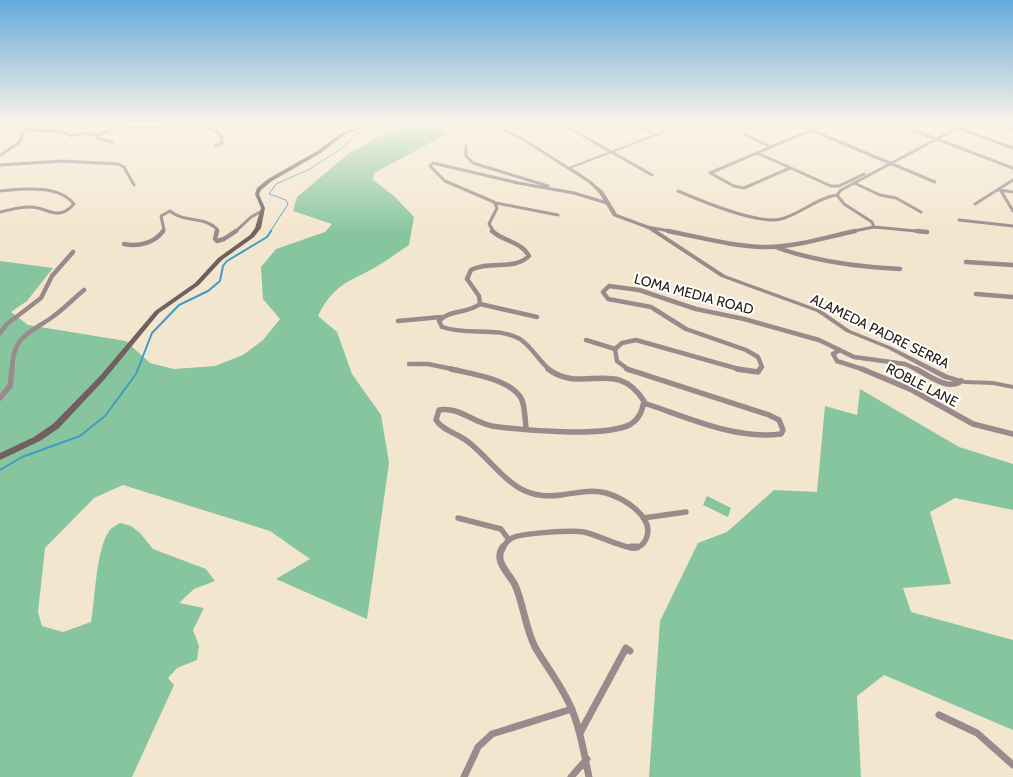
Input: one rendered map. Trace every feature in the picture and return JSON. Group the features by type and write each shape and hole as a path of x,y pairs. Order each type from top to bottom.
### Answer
{"main road":[{"path":"0,457 37,439 60,422 102,378 157,312 171,300 197,284 220,259 252,236 258,228 263,206 257,194 265,183 305,160"}],"street":[{"path":"471,160 552,189"},
{"name":"ALAMEDA PADRE SERRA","path":"556,160 599,190 615,215 647,227 725,277 816,310 848,331 890,348 938,374 961,381 993,383 1013,388"},
{"path":"568,168 589,160"},
{"path":"626,160 652,175"},
{"path":"741,160 710,173 737,187 744,188 790,168"},
{"path":"773,160 826,185 841,185 864,174 872,173"},
{"path":"883,160 935,182"},
{"path":"678,190 712,206 764,220 782,220 824,198 837,195 838,191 895,160"},
{"path":"993,160 1013,168"},
{"path":"0,165 63,161 118,164 124,167 134,185"},
{"path":"558,215 496,203 445,181 432,170 430,165 439,163 455,169 578,194 607,203"},
{"path":"975,204 1013,180"},
{"path":"854,183 880,195 896,198 921,212"},
{"path":"0,192 25,190 57,192 70,197 74,204 69,209 57,213 49,213 39,208 31,207 0,212"},
{"path":"999,190 1013,192"},
{"path":"999,190 1013,211"},
{"path":"837,195 844,204 872,222 874,227"},
{"path":"480,304 479,296 467,279 469,271 483,264 520,263 529,256 526,249 498,236 489,228 489,222 497,208 496,203"},
{"path":"124,244 131,245 159,238 164,230 160,216 170,211 178,217 213,224 217,229 215,239 217,241 236,232 254,214 262,212"},
{"path":"959,220 1013,226"},
{"path":"647,227 746,245 776,247 830,261 874,268 900,268"},
{"path":"776,247 833,237 874,227 928,232"},
{"path":"0,333 7,324 41,298 52,276 73,252"},
{"path":"966,262 1013,265"},
{"name":"LOMA MEDIA ROAD","path":"615,350 622,343 636,340 747,372 758,372 762,367 760,360 754,354 737,346 686,330 654,309 606,298 603,291 611,286 650,293 696,309 744,319 818,340 860,359 905,364 946,384 957,384 961,381"},
{"path":"0,398 7,392 11,384 13,352 18,341 27,333 55,316 84,290"},
{"path":"976,294 1013,297"},
{"path":"480,304 537,316"},
{"path":"398,321 441,317 448,313 474,309 480,304"},
{"path":"441,317 439,320 440,325 450,330 504,334 521,339 550,371 559,376 570,379 600,376 620,379 636,390 643,398 644,410 637,420 617,429 570,431 481,424 448,408 439,410 436,418 440,425 469,442 501,477 518,488 533,494 549,497 583,490 603,492 622,500 643,518 647,526 647,538 640,546 633,548 584,532 569,531 519,536 509,540 501,548 501,565 515,585 523,615 535,646 556,678 572,709 587,759 589,777"},
{"path":"586,340 615,350 614,357 617,362 627,369 770,415 779,420 783,430 781,434 774,436 742,432 644,403"},
{"name":"ROBLE LANE","path":"840,350 833,354 837,361 876,374 912,390 973,424 1013,434"},
{"path":"409,364 428,364 503,383 522,400 526,428"},
{"path":"643,518 686,512"},
{"path":"458,518 501,529 509,540"},
{"path":"580,733 626,648 630,651"},
{"path":"464,777 478,747 492,734 572,709"},
{"path":"939,715 977,733 1013,765"},
{"path":"571,777 587,759"}],"green space":[{"path":"341,160 398,160 374,173 373,180 394,196 414,217 409,245 342,286 330,297 318,316 337,332 352,374 381,415 389,463 367,619 276,579 310,559 270,531 123,485 94,498 45,548 38,612 42,626 63,632 91,622 102,548 110,530 120,523 131,526 140,533 153,549 206,569 215,581 194,589 179,603 204,608 193,630 199,646 197,660 177,668 168,678 174,685 132,777 0,777 0,261 53,268 27,301 11,312 28,325 126,341 150,363 174,369 215,366 243,355 263,340 280,319 263,299 261,267 276,249 325,232 332,224 293,211 297,197"},
{"path":"860,389 959,447 1013,464 1013,510 955,498 930,512 951,584 903,588 911,612 1013,640 1013,730 884,675 857,696 861,777 649,777 660,621 698,543 727,532 774,490 817,492 825,406 857,415"},
{"path":"707,496 731,508 728,517 703,505"}],"waterway":[{"path":"270,232 288,204 286,200 269,194 276,184 308,170 323,160"},
{"path":"0,470 22,457 80,436 105,416 136,374 152,333 179,305 208,291 220,281 223,266 227,261 267,237 271,231"}]}
